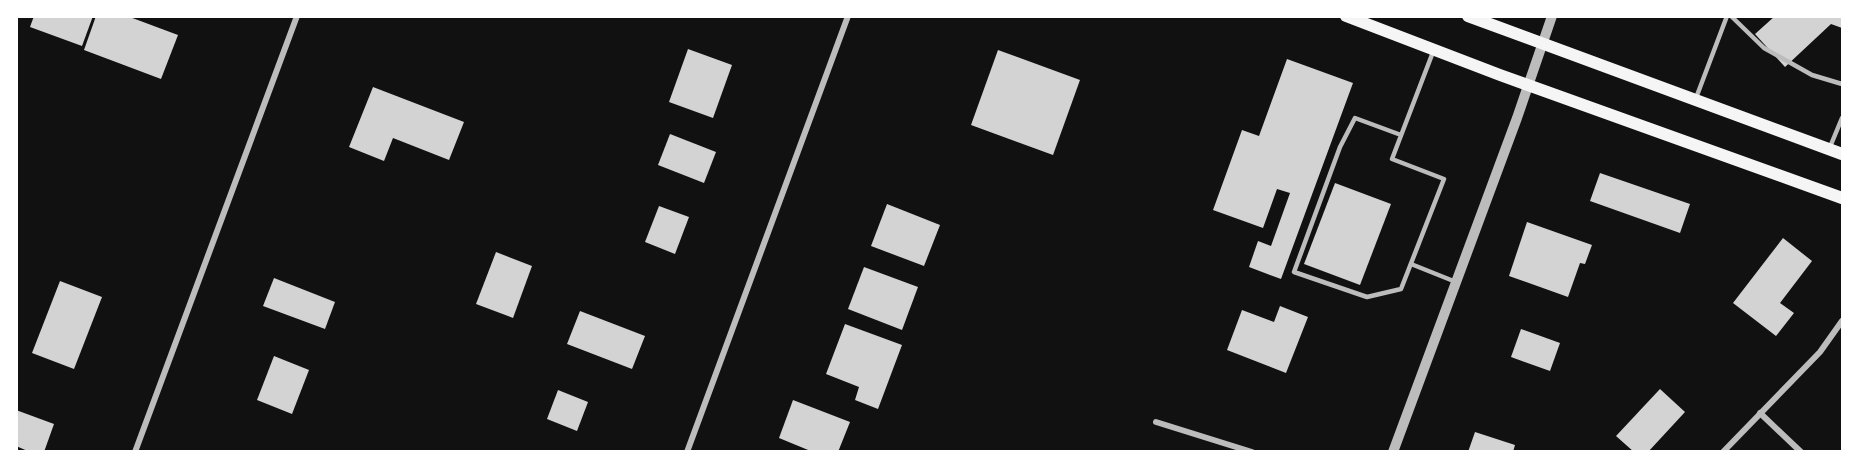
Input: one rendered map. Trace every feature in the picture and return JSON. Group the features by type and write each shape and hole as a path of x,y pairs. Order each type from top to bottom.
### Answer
{"main road":[{"path":"1346,16 1528,85 1842,198"},
{"path":"1468,16 1842,154"}],"street":[{"path":"135,452 297,16"},
{"path":"687,452 848,16"},
{"path":"1393,452 1552,16"},
{"path":"1723,452 1820,352 1842,321"},
{"path":"1760,413 1801,452"},
{"path":"1156,422 1252,452"}],"lane":[{"path":"1695,100 1729,16 1764,48 1812,75 1842,84"},
{"path":"1401,135 1355,118 1340,147 1294,272 1366,297 1401,289 1444,179 1392,159 1434,49"},
{"path":"1829,150 1842,118"},
{"path":"1411,264 1456,282"}],"building":[{"path":"34,16 93,16 82,46 30,27"},
{"path":"96,16 127,16 178,35 161,79 84,50"},
{"path":"1775,16 1842,16 1842,28 1831,24 1785,67 1755,34"},
{"path":"688,49 732,65 713,118 669,102"},
{"path":"998,50 1080,80 1053,155 971,125"},
{"path":"1287,59 1353,83 1281,279 1249,267 1258,241 1271,246 1290,193 1277,189 1263,228 1213,210 1242,130 1259,136"},
{"path":"373,87 464,122 449,160 393,138 384,161 349,147"},
{"path":"670,134 716,152 704,183 658,165"},
{"path":"1600,173 1690,204 1680,233 1590,201"},
{"path":"1335,183 1391,204 1360,285 1304,264"},
{"path":"887,204 940,225 924,266 871,246"},
{"path":"659,206 689,217 675,254 645,242"},
{"path":"1527,222 1592,245 1585,264 1580,263 1568,297 1509,276"},
{"path":"1783,238 1812,261 1780,303 1794,313 1776,336 1733,303"},
{"path":"496,252 532,266 513,318 476,304"},
{"path":"864,267 918,287 902,330 848,309"},
{"path":"274,278 335,302 325,329 263,306"},
{"path":"60,281 102,297 74,369 32,353"},
{"path":"1280,306 1308,317 1286,373 1227,350 1242,310 1274,322"},
{"path":"580,311 645,336 632,369 567,344"},
{"path":"845,324 902,345 878,409 855,400 859,387 826,374"},
{"path":"1521,329 1560,343 1550,371 1511,357"},
{"path":"274,356 309,370 292,414 257,400"},
{"path":"1660,389 1685,412 1648,452 1634,452 1616,436"},
{"path":"558,390 588,402 577,431 547,419"},
{"path":"793,400 850,422 838,452 813,452 779,438"},
{"path":"16,410 54,424 44,452 30,452 16,446"},
{"path":"1475,432 1515,445 1513,452 1468,452"}]}
